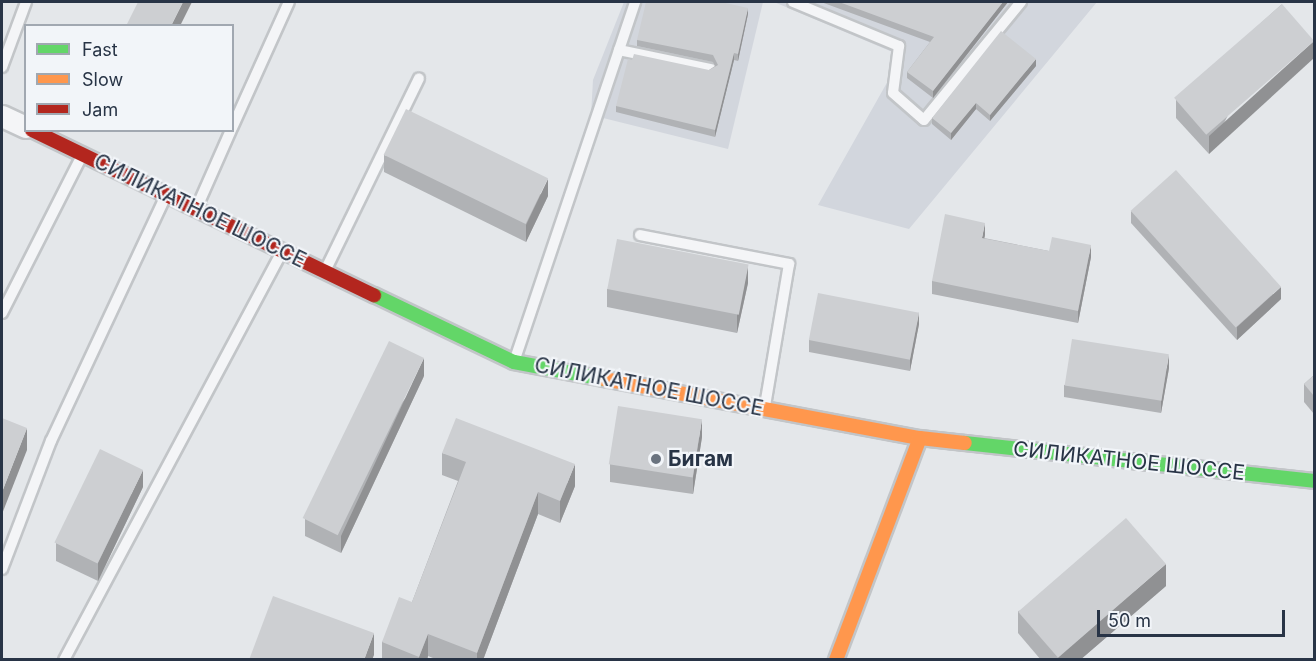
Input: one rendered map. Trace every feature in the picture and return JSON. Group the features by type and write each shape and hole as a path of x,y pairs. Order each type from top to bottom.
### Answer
{"street":[{"path":"2,116 24,127"},
{"name":"СИЛИКАТНОЕ ШОССЕ","path":"36,132 514,362 920,438 1314,481"},
{"path":"836,660 920,438"}],"lane":[{"path":"2,67 26,2"},
{"path":"234,125 289,2"},
{"path":"514,362 635,2"},
{"path":"793,2 899,46 893,93 924,120 1021,2"},
{"path":"620,50 711,69"},
{"path":"324,272 419,78"},
{"path":"196,209 231,132"},
{"path":"2,313 82,154"},
{"path":"2,569 51,441 166,195"},
{"path":"640,235 789,264 765,409"},
{"path":"64,660 283,251"}],"shaded area":[{"path":"624,2 763,2 728,149 591,115 593,80"},
{"path":"774,2 1097,2 909,229 818,205 902,56"}],"building":[{"path":"138,2 183,2 172,24 127,24"},
{"path":"646,2 721,2 748,8 738,54 734,53 715,130 616,106 628,59 632,60 634,54 709,70 718,65 713,55 637,40"},
{"path":"839,2 1003,2 933,91 907,72 934,37"},
{"path":"1282,4 1314,41 1206,135 1174,98"},
{"path":"1001,31 1036,59 990,115 976,103 951,133 932,118"},
{"path":"406,109 548,178 526,224 384,155"},
{"path":"1176,170 1281,287 1236,327 1131,211"},
{"path":"945,214 985,223 982,238 1049,251 1052,237 1091,245 1078,311 932,281"},
{"path":"617,239 749,265 739,315 607,289"},
{"path":"818,293 919,313 910,360 809,340"},
{"path":"1072,339 1169,354 1161,401 1065,385"},
{"path":"389,341 424,358 338,535 303,518"},
{"path":"1314,375 1314,396 1304,384"},
{"name":"Бигам","path":"618,406 702,419 693,478 609,464"},
{"path":"2,418 27,428 2,492"},
{"path":"456,418 575,464 560,501 538,492 477,653 428,634 419,657 382,642 399,597 412,602 466,462 442,453"},
{"path":"100,449 143,470 98,564 54,542"},
{"path":"1126,518 1166,564 1058,658 1018,612"},
{"path":"273,596 374,633 364,660 249,660"}],"traffic: fast":[{"path":"374,295 514,362 604,379"},
{"path":"965,443 1314,481"}],"traffic: slow":[{"path":"604,379 920,438 965,443"},
{"path":"836,660 920,438"}],"traffic: jam":[{"path":"36,132 374,295"}],"place":[{"name":"Бигам","path":"656,459"}]}
